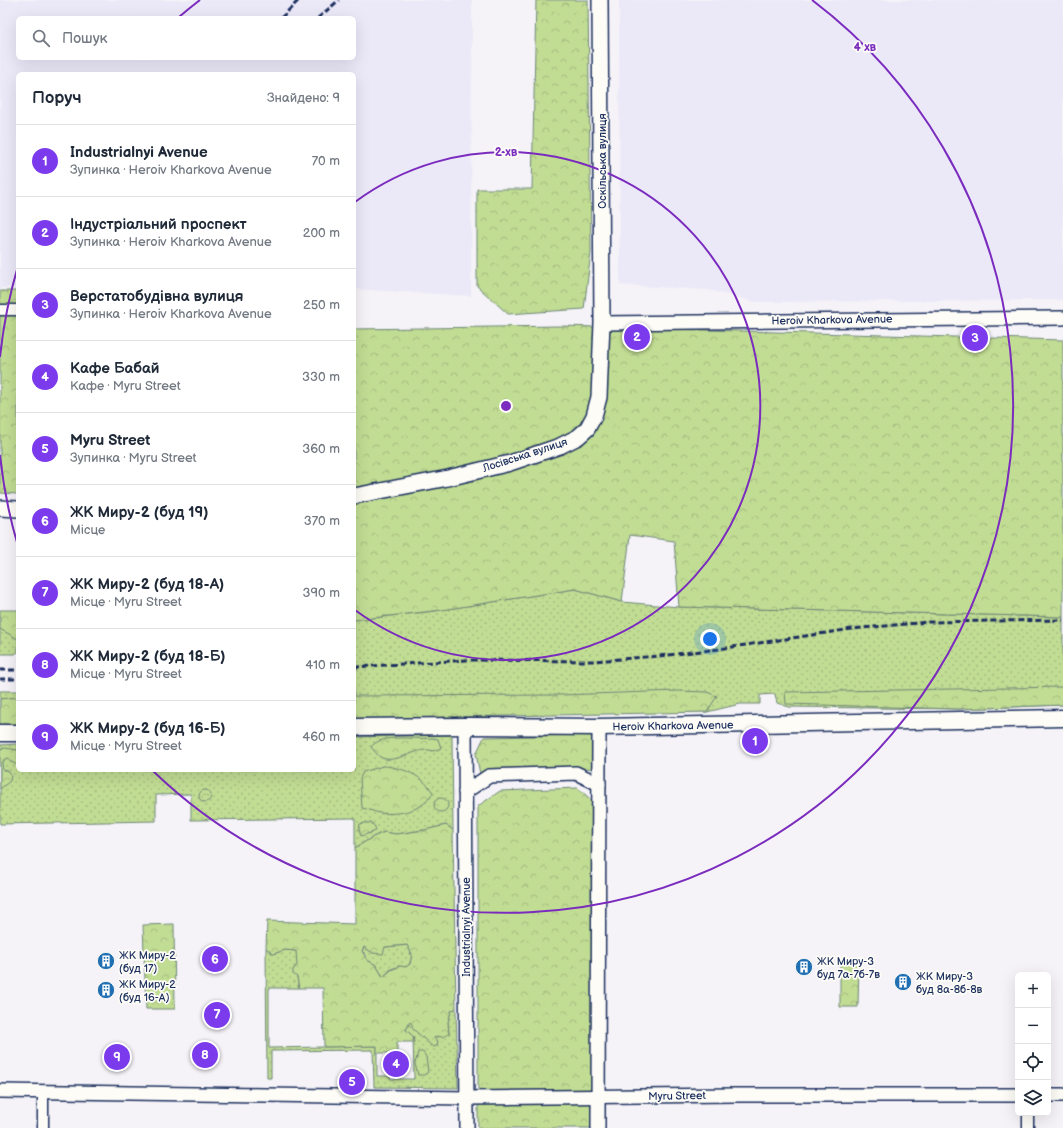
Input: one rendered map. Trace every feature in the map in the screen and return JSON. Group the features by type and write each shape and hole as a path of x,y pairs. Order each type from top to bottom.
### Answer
{"main road":[{"name":"Оскільська вулиця","path":"600,0 602,323"},
{"name":"Лосівська вулиця","path":"356,496 448,478 510,463 560,446 578,437 587,429 594,416 599,397 602,323"},
{"path":"0,508 16,509"},
{"name":"Heroiv Kharkova Avenue","path":"356,727 598,727 1063,718"},
{"path":"0,733 16,733"}],"street":[{"path":"0,310 16,310"},
{"name":"Heroiv Kharkova Avenue","path":"602,323 1063,318"},
{"name":"Industrialnyi Avenue","path":"465,726 467,1128"},
{"path":"598,727 598,1128"},
{"path":"465,792 489,776 576,773 599,784"},
{"name":"Myru Street","path":"0,1091 467,1098 735,1094 1015,1095"},
{"path":"43,1091 43,1128"},
{"path":"1051,1095 1063,1095"},
{"path":"1028,1116 1028,1128"}],"shaded area":[{"path":"0,0 472,0 471,296 356,289 356,72 16,72 16,287 0,288"},
{"path":"619,0 1063,0 1063,300 755,302 709,290 620,285"}],"green space":[{"path":"536,0 588,0 591,252 584,309 508,314 477,286 477,189 532,189"},
{"path":"0,291 16,291 16,494 0,493"},
{"path":"561,326 1063,340 1063,617 679,607 674,541 630,535 622,602 575,589 442,610 356,620 356,329"},
{"path":"575,589 622,602 679,607 1063,617 1063,705 959,709 789,707 777,703 775,694 760,695 760,704 740,704 707,712 356,710 356,620 435,611"},
{"path":"0,610 16,610 16,638 0,629"},
{"path":"0,614 16,632 16,653 0,654"},
{"path":"1063,687 1063,705 957,709 786,704 785,692"},
{"path":"0,691 16,691 16,709 0,709"},
{"path":"679,691 707,692 717,696 707,712 356,719 356,696 560,695"},
{"path":"16,697 16,724 0,725 0,699"},
{"path":"452,735 453,830 446,825 425,830 396,834 384,832 355,848 355,818 191,820 191,794 156,795 156,821 0,824 0,745 16,744 16,772 356,772 356,737"},
{"path":"593,735 594,768 480,774 476,754 484,737"},
{"path":"399,738 438,739 441,748 433,751 420,751 392,759 380,757 371,747 382,740"},
{"path":"5,748 16,750 16,764 11,762 9,758 5,759 2,764 3,770 8,771 11,775 10,781 0,789 0,749"},
{"path":"383,766 405,770 418,777 433,793 429,799 417,808 402,812 380,813 362,808 360,778 363,772"},
{"path":"578,788 598,806 603,1128 478,1128 478,806 500,791"},
{"path":"203,790 207,790 211,796 207,802 203,802 199,798 199,794"},
{"path":"441,798 446,800 448,805 446,810 441,812 436,810 434,805 436,800"},
{"path":"372,823 376,831 361,836 359,829 360,824"},
{"path":"446,825 453,830 456,1008 451,1011 448,1022 449,1034 442,1037 436,1036 434,1038 438,1041 437,1046 433,1047 412,1028 412,1024 410,1022 406,1030 413,1036 414,1042 397,1042 397,1053 377,1053 377,1046 324,1047 323,988 299,988 297,977 293,974 293,970 297,965 296,951 285,950 273,954 266,948 267,921 355,924 355,848 384,832 396,834 425,830","holes":["407,945 412,954 410,964 406,967 400,966 391,970 383,977 376,965 367,960 362,951 364,947 373,953 383,954 385,947"]},
{"path":"174,924 175,1009 146,1009 143,925"},
{"path":"407,945 411,957 409,965 406,968 400,966 391,969 383,977 376,965 367,960 366,955 362,951 364,948 297,965 293,970 297,977 299,988 269,988 269,1048 377,1046 377,1076 390,1076 391,1079 414,1079 413,1037 406,1030 410,1022 438,1041 434,1038 436,1036 449,1034 448,1022 451,1011 456,1008 458,1088 374,1087 373,1050 271,1051 271,1078 267,1078 266,948 273,954 285,950 296,951 364,947 373,953 385,947"},
{"path":"840,960 859,960 858,1007 840,1007"},
{"path":"418,1052 423,1052 426,1057 428,1072 424,1075 418,1075 415,1064"}],"railway":[{"path":"283,16 299,0"},
{"path":"320,16 339,0"},
{"path":"356,667 467,660 594,661 659,656 719,649 852,629 928,622 1063,620"},
{"path":"0,670 16,670"},
{"path":"0,679 16,679"}],"place":[{"name":"Індустріальний проспект","path":"637,337"},
{"name":"Верстатобудівна вулиця","path":"975,338"},
{"name":"Industrialnyi Avenue","path":"755,741"},
{"name":"ЖК Миру-2 (буд 19)","path":"215,959"},
{"name":"ЖК Миру-2 (буд 17)","path":"106,961"},
{"name":"ЖК Миру-3 буд 7а-7б-7в","path":"804,967"},
{"name":"ЖК Миру-3 буд 8а-8б-8в","path":"903,982"},
{"name":"ЖК Миру-2 (буд 16-А)","path":"106,990"},
{"name":"ЖК Миру-2 (буд 18-А)","path":"217,1015"},
{"name":"ЖК Миру-2 (буд 18-Б)","path":"205,1055"},
{"name":"ЖК Миру-2 (буд 16-Б)","path":"117,1057"},
{"name":"Кафе Бабай","path":"396,1064"},
{"name":"Myru Street","path":"352,1082"}]}
